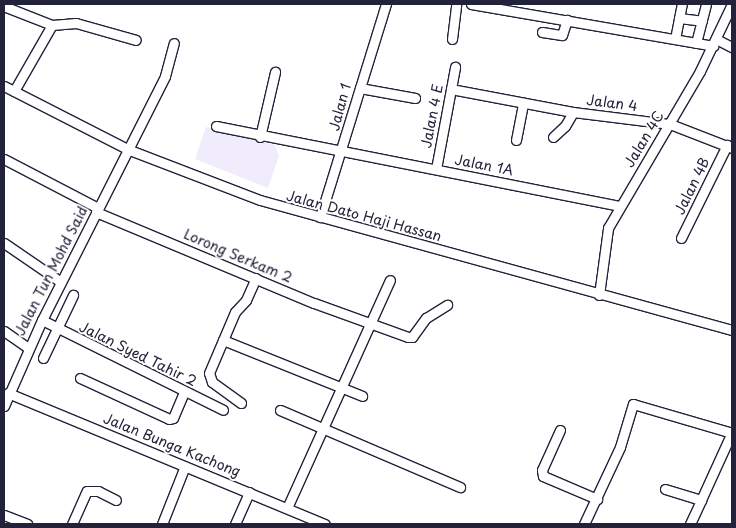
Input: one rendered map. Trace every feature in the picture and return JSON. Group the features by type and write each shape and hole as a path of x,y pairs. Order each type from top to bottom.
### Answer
{"street":[{"name":"Jalan 1","path":"320,217 343,151 386,4"},
{"path":"452,39 456,4"},
{"path":"471,4 696,43 714,43 732,47"},
{"path":"675,39 682,4"},
{"path":"696,43 706,4"},
{"name":"Jalan 4C","path":"599,295 608,228 619,206 670,124 714,43 732,4"},
{"path":"6,7 52,25 76,23 136,40"},
{"path":"679,18 702,21"},
{"path":"542,32 562,35 567,20"},
{"path":"14,91 52,25"},
{"name":"Jalan Tun Mohd Said","path":"4,406 28,348 126,148 165,76 174,43"},
{"name":"Jalan 4 E","path":"436,169 455,67"},
{"path":"260,137 275,72"},
{"name":"Jalan Dato Haji Hassan","path":"4,86 126,148 260,200 599,295 732,330"},
{"path":"360,88 415,98"},
{"name":"Jalan 4","path":"451,89 573,112 670,124 730,146"},
{"path":"516,140 523,103"},
{"path":"553,137 565,126 573,112"},
{"path":"212,127 273,146"},
{"name":"Jalan 1A","path":"232,132 343,151 619,206"},
{"name":"Jalan 4B","path":"682,238 730,146"},
{"name":"Lorong Serkam 2","path":"4,159 97,210 370,324 412,337 420,324 447,305"},
{"path":"4,243 61,282"},
{"path":"241,403 209,377 235,312 246,300 256,278"},
{"path":"287,508 339,389 390,280"},
{"path":"43,358 73,295"},
{"name":"Jalan Syed Tahir 2","path":"42,320 223,410"},
{"path":"4,331 28,348"},
{"path":"223,340 339,389 362,396"},
{"path":"80,378 169,419 173,418 184,392"},
{"name":"Jalan Bunga Kachong","path":"8,393 325,524"},
{"path":"584,524 620,447 631,406 638,403 732,432 690,524"},
{"path":"280,410 460,487"},
{"path":"560,430 542,470 543,476 597,499"},
{"path":"162,524 185,466"},
{"path":"665,488 700,500"},
{"path":"72,524 88,491 98,491 116,500"},
{"path":"235,524 250,492"},
{"path":"8,519 27,524"}],"shaded area":[{"path":"206,127 275,145 279,156 268,188 195,159"}]}
